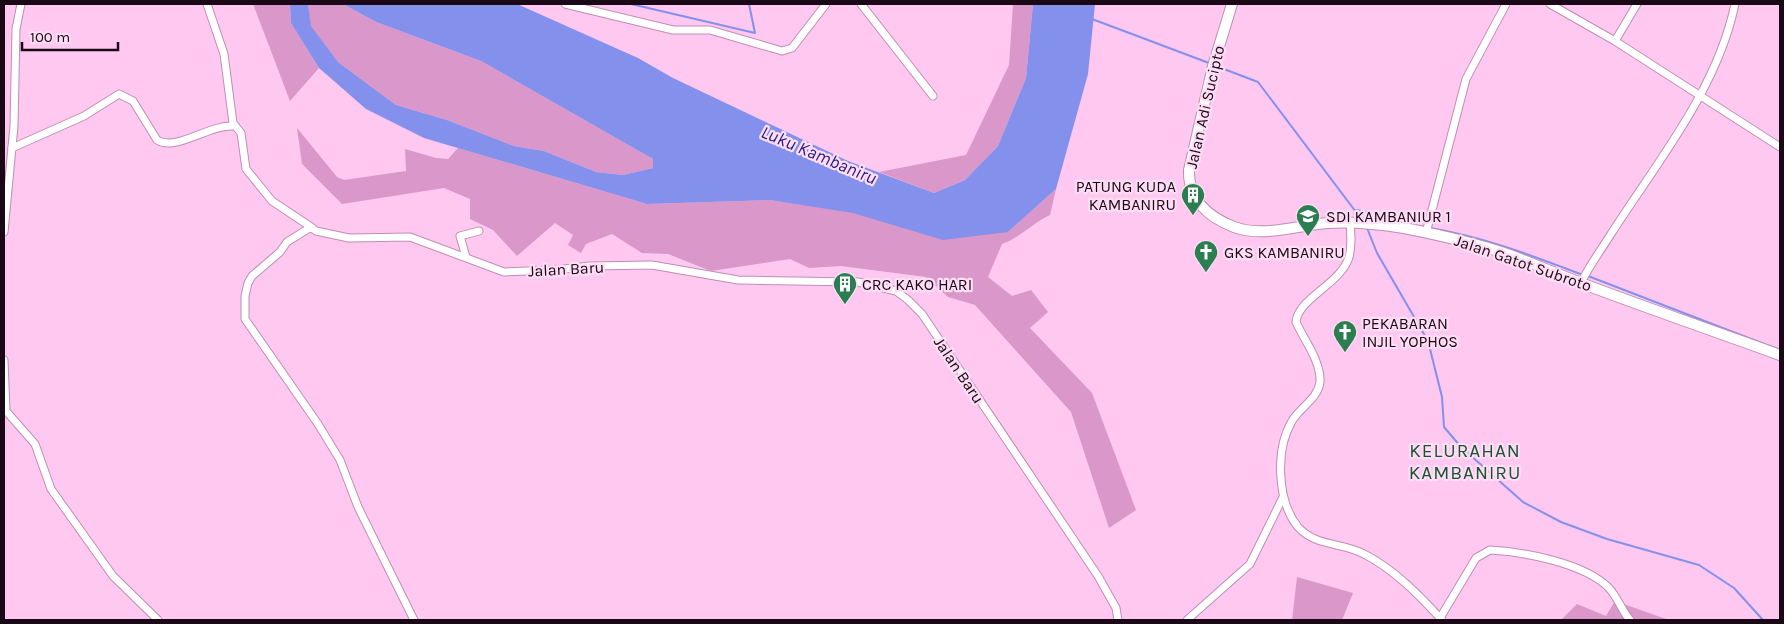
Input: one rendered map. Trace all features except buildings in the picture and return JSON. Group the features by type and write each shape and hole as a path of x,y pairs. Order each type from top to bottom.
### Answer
{"highway":[{"name":"Jalan Adi Sucipto","path":"1202,208 1192,191 1189,170 1215,61 1232,4"},
{"name":"Jalan Gatot Subroto","path":"1202,208 1222,222 1250,230 1275,230 1315,224 1353,223 1427,229 1583,278 1780,355"}],"street":[{"path":"4,232 16,89 16,29 21,4"},
{"name":"Jalan Baru","path":"207,4 226,59 234,126 241,134 248,173 272,201 316,231 349,238 410,236 466,257 488,268 504,272 556,270 590,266 652,265 738,280 842,280 896,292 908,300 922,314 1098,576 1114,603 1118,620"},
{"path":"565,4 673,30 710,30 782,51 792,48 826,4"},
{"path":"861,4 933,96"},
{"path":"1427,229 1466,79 1506,4"},
{"path":"1550,4 1615,41 1780,147"},
{"path":"1615,41 1637,4"},
{"path":"1583,278 1667,152 1699,96 1724,45 1735,4"},
{"path":"12,148 84,116 119,94 133,101 157,140 162,144 172,143 221,127 234,126"},
{"path":"1353,223 1348,259 1342,272 1304,306 1296,318 1296,322 1318,367 1320,380 1314,397 1292,420 1286,434 1282,455 1283,496 1290,515 1304,532 1314,539 1361,552 1373,558 1441,619 1476,558 1485,551 1490,550 1564,564 1595,576 1611,590 1630,620"},
{"path":"311,227 287,242 280,252 252,276 245,296 245,319 318,424 340,460 358,507 414,620"},
{"path":"466,257 460,236 479,231"},
{"path":"4,360 6,410 35,444 51,490 114,576 158,620"},
{"path":"1187,620 1250,564 1283,496"}],"shaded area":[{"path":"253,4 290,4 291,23 319,68 290,101"},
{"path":"308,4 343,4 376,22 481,61 653,159 653,168 623,175 596,172 544,151 514,146 447,120 396,105 338,62 310,26"},
{"path":"1013,4 1033,4 1026,78 998,146 965,180 934,193 879,172 966,155 1009,65"},
{"path":"297,128 337,177 344,180 406,171 405,149 436,158 448,159 458,148 647,204 770,200 1008,232 1056,189 1050,215 1002,244 988,277 1012,296 1031,290 1048,312 1030,328 1092,393 1136,510 1109,528 1071,412 975,305 948,297 926,277 841,266 809,268 790,259 711,271 668,254 642,253 612,234 586,244 581,253 568,245 573,235 555,223 517,256 493,230 470,219 470,199 444,188 342,204 302,164"},
{"path":"1297,577 1353,593 1342,620 1292,620"},
{"path":"1615,601 1669,620 1561,620 1577,604 1606,616"}],"water":[{"name":"Luku Kambaniru","path":"290,4 308,4 311,26 338,62 396,105 447,120 514,146 544,151 596,172 623,175 653,168 653,159 481,61 376,22 343,4 517,4 638,58 673,78 848,161 934,193 965,180 998,146 1026,78 1033,4 1095,4 1088,74 1056,189 1008,232 943,240 853,213 770,200 647,204 424,138 366,109 319,68 291,23"}],"waterway":[{"path":"631,4 755,33 749,4"},
{"path":"1092,19 1209,63"},
{"path":"1216,66 1258,82 1362,220"},
{"path":"1356,210 1368,212 1370,218 1379,220"},
{"path":"1367,228 1377,253 1428,341 1442,397 1444,427 1461,447 1523,502 1561,522 1607,539 1699,565 1734,588 1763,620"},
{"path":"1430,228 1470,236 1527,254 1583,275"},
{"path":"1588,276 1780,350"}],"place":[{"name":"PATUNG KUDA KAMBANIRU","path":"1193,216"},
{"name":"SDI KAMBANIUR 1","path":"1308,237"},
{"name":"GKS KAMBANIRU","path":"1206,273"},
{"name":"CRC KAKO HARI","path":"845,305"},
{"name":"PEKABARAN INJIL YOPHOS","path":"1345,353"}],"district":[{"name":"KELURAHAN KAMBANIRU","path":"1465,462"}]}
